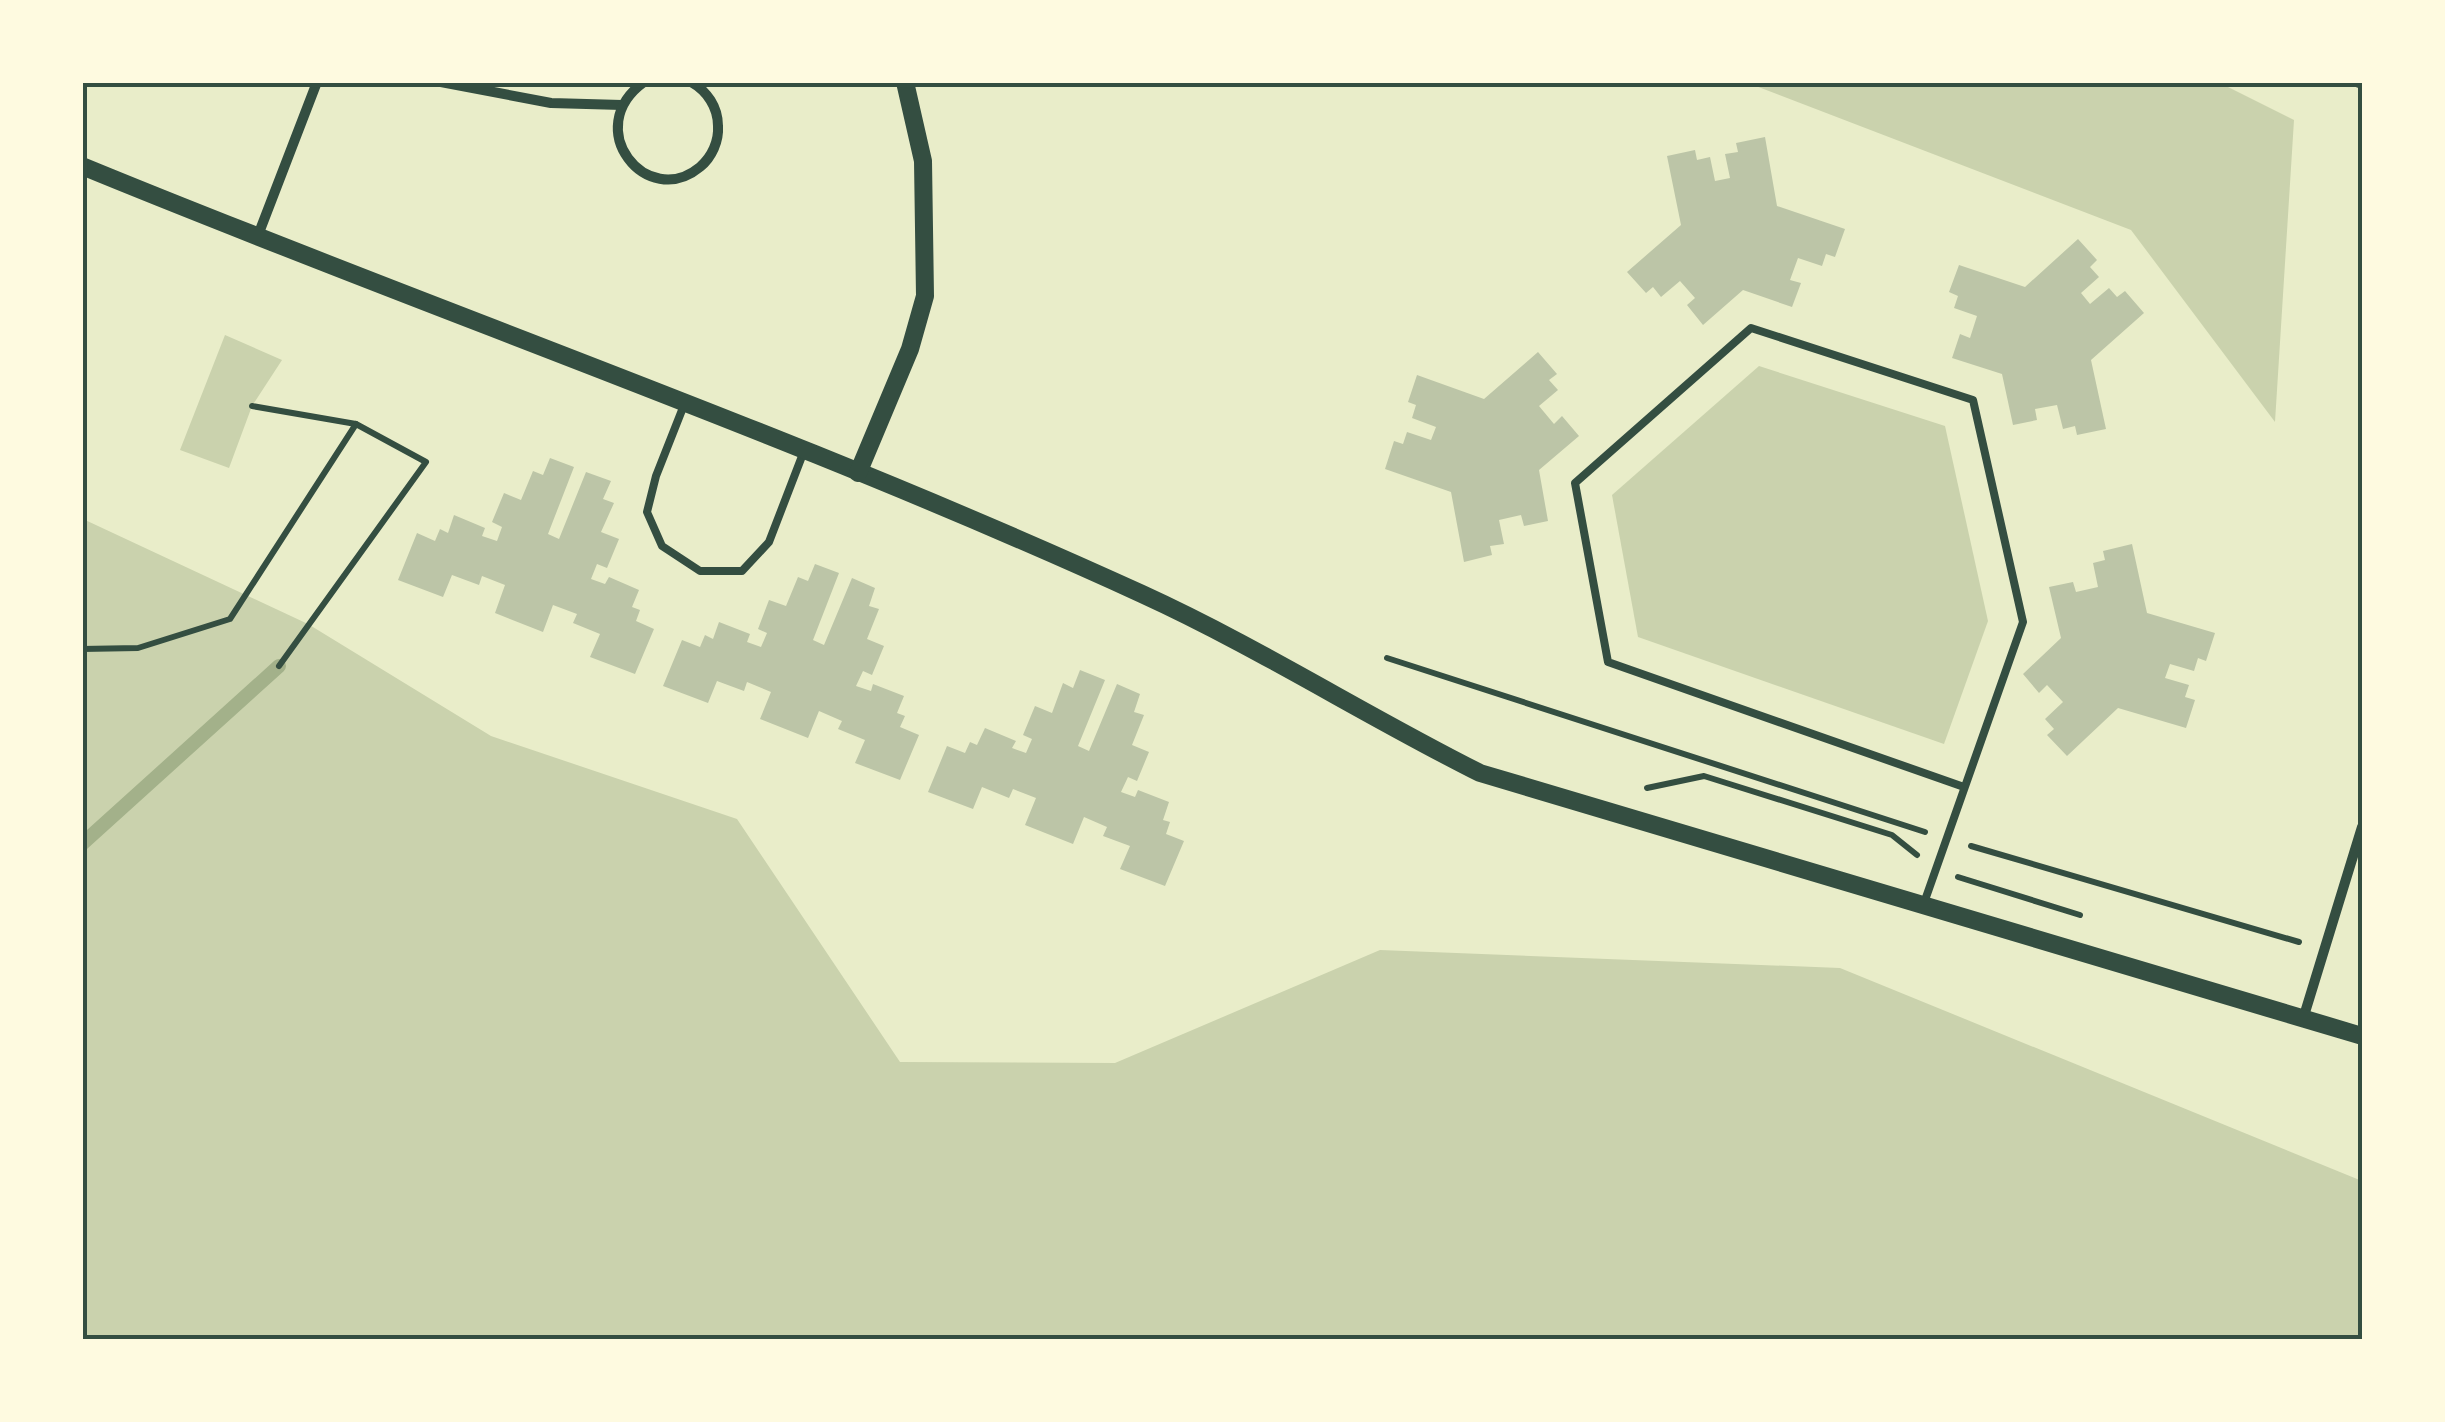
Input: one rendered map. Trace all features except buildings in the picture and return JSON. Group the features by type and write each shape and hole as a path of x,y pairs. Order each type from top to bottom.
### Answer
{"street":[{"path":"257,238 317,82"},
{"path":"442,82 551,103 622,104"},
{"path":"644,82 622,104 617,137 632,165 662,178 694,172 715,148 717,113 709,98 691,82"},
{"path":"858,473 910,349 925,296 923,162 905,82"},
{"path":"82,166 257,238 515,334 1139,592 1240,640 1392,729 1480,773 2362,1036"},
{"path":"2303,1018 2362,827"}],"lane":[{"path":"1922,907 2022,622 1973,400 1751,328 1575,482 1608,662 1964,787"},
{"path":"684,405 656,476 647,512 662,546 700,570 742,571 768,542 804,451"}],"path":[{"path":"252,406 356,424 426,462 279,666"},
{"path":"82,650 138,648 230,619 356,424"},
{"path":"1387,658 1946,838 2324,950"},
{"path":"1631,784 1649,788 1704,776 1892,835 1935,870 2086,916"}],"green space":[{"path":"1748,83 2220,83 2294,120 2275,422 2131,230"},
{"path":"225,335 282,360 252,406 229,468 180,450"},
{"path":"1759,366 1945,426 1988,621 1944,744 1638,637 1612,495"},
{"path":"83,519 308,624 491,736 737,819 900,1062 1115,1063 1380,950 1840,968 2362,1181 2362,1339 83,1340"}],"waterway":[{"path":"82,844 279,666"}]}
